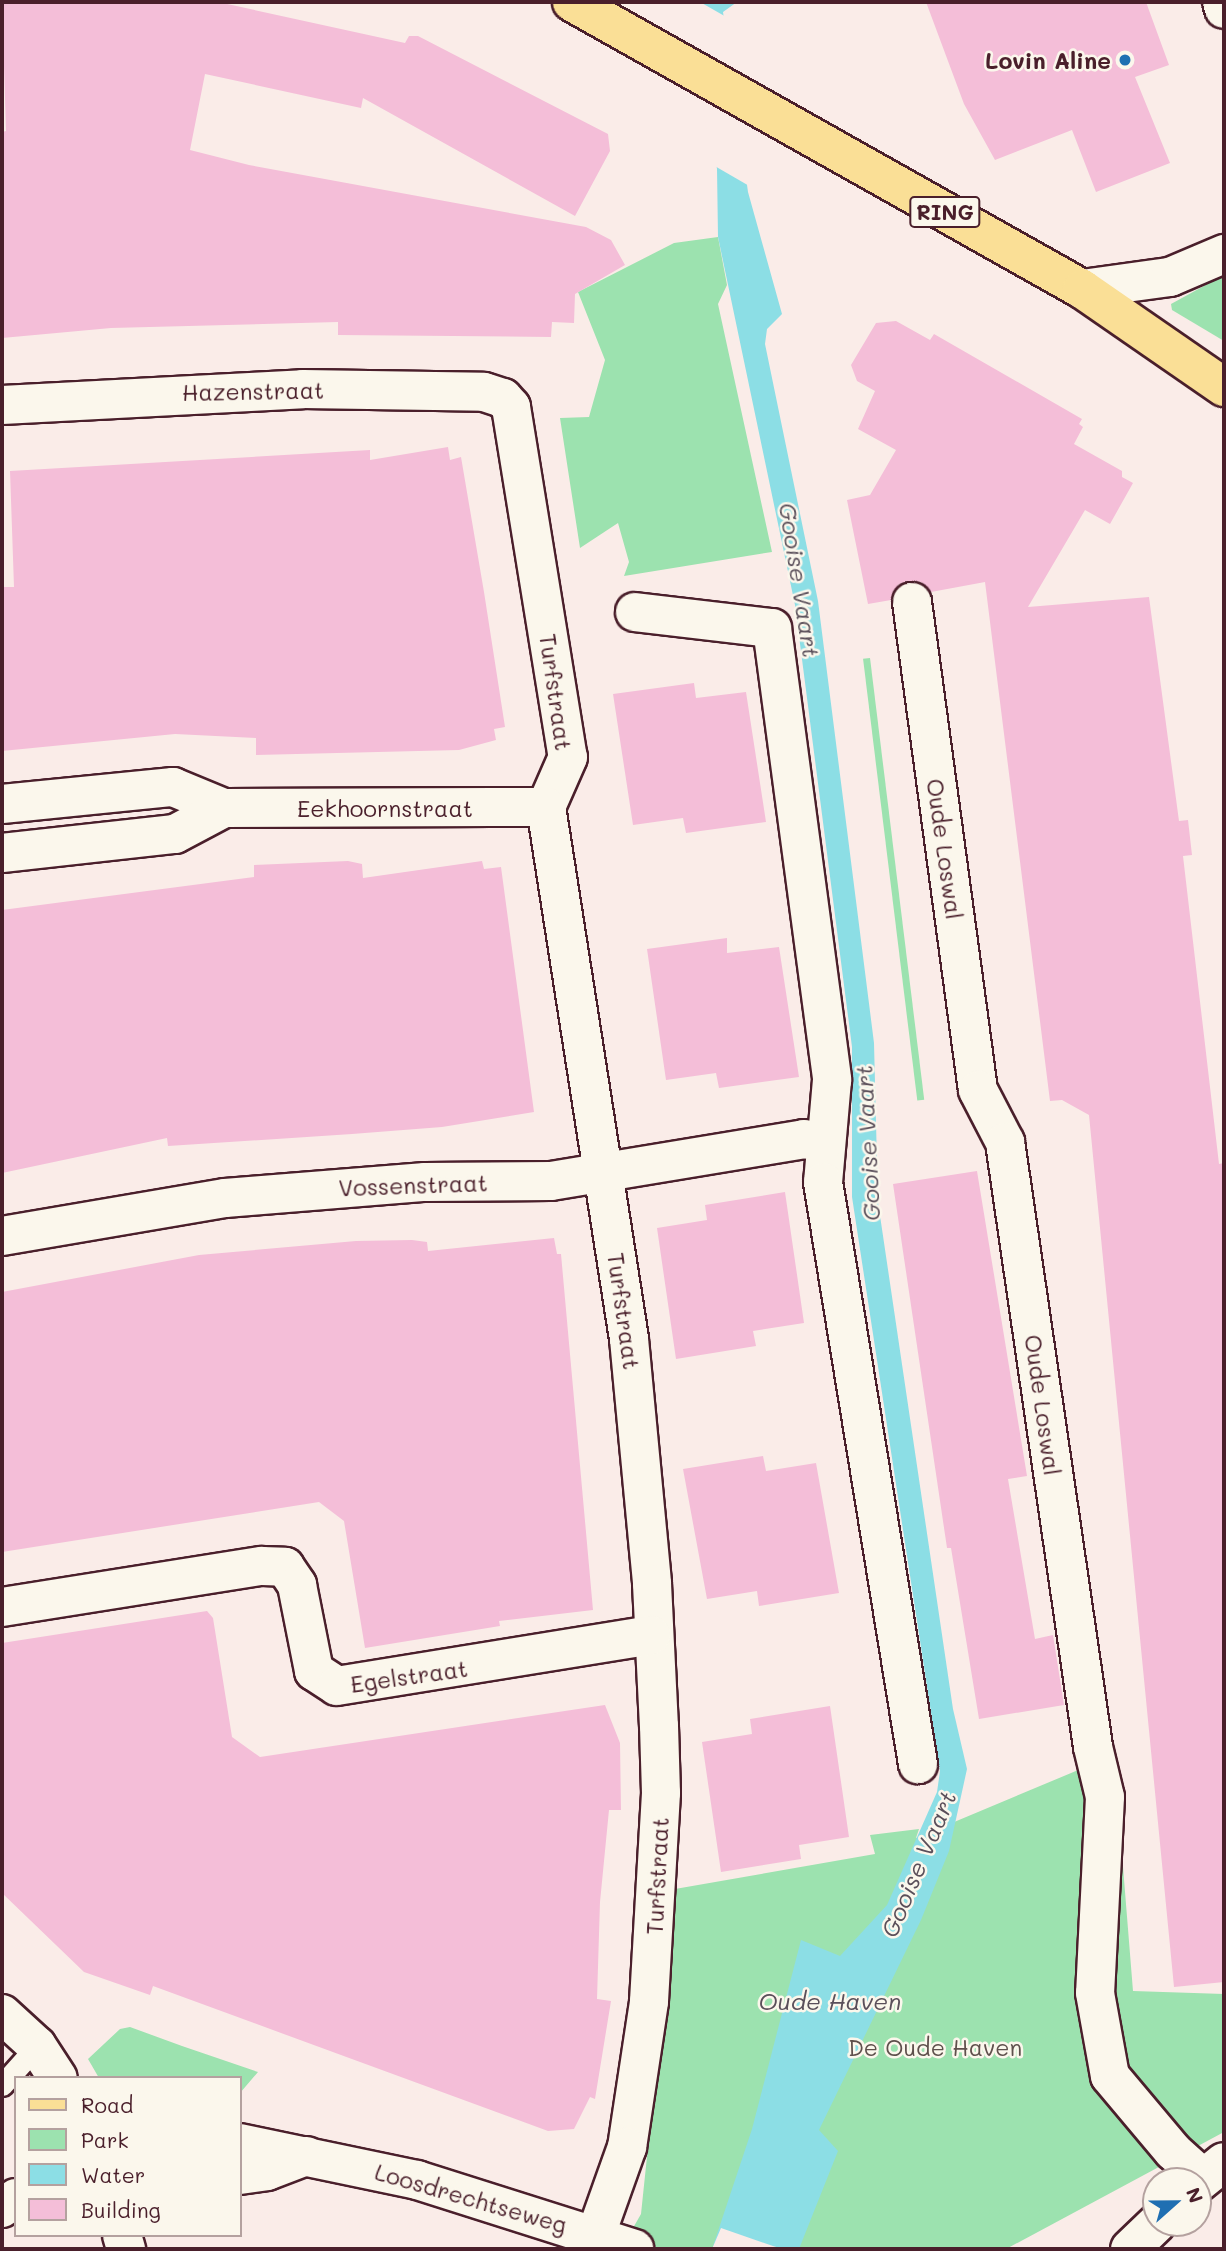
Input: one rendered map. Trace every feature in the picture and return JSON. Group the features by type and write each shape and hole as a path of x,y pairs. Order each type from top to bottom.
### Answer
{"main road":[{"name":"RING","path":"572,2 1082,289 1224,387"}],"street":[{"path":"1222,2 1224,9"},
{"path":"1082,289 1170,277 1224,254"},
{"name":"Hazenstraat","path":"2,405 177,392 303,389 484,392 503,398"},
{"name":"Turfstraat","path":"503,398 515,420 568,757 546,807 629,1339 652,1584 652,1635 661,1793 649,2002 627,2147 596,2234"},
{"name":"Oude Loswal","path":"912,602 978,1090 1005,1142 1093,1747 1105,1797 1095,1993 1110,2076 1173,2151 1197,2167"},
{"path":"635,612 772,628 832,1080 824,1142 823,1182 918,1764"},
{"name":"Eekhoornstraat","path":"2,804 173,787 224,808 546,807"},
{"name":"Eekhoornstraat","path":"2,853 175,834 224,808"},
{"name":"Vossenstraat","path":"2,1236 225,1198 425,1182 551,1181 804,1139 824,1142"},
{"name":"Egelstraat","path":"2,1607 262,1566 285,1567 297,1586 314,1671 337,1686 652,1635"},
{"path":"2,2014 37,2046 57,2076"},
{"name":"Loosdrechtseweg","path":"242,2143 417,2180 596,2234 634,2249"},
{"path":"242,2175 267,2171 306,2156"}],"lane":[{"path":"2,2085 37,2046"}],"green space":[{"path":"718,237 727,285 718,304 772,552 624,576 629,562 618,523 580,548 560,418 589,417 605,360 578,292 674,243"},
{"path":"1224,275 1224,341 1172,310 1171,304"},
{"path":"870,658 924,1100 917,1101 863,659"},
{"name":"De Oude Haven","path":"1114,1755 1133,1991 1224,1994 1224,2132 1159,2167 1142,2167 1142,2176 1006,2249 621,2249 641,2214 675,1889 875,1854 870,1835 919,1829 916,1838"},
{"path":"130,2027 258,2072 242,2091 242,2076 98,2076 88,2059 120,2029"}],"water":[{"path":"689,2 737,2 723,12 748,192 782,314 767,329 765,344 818,601 874,1043 878,1202 953,1709 967,1769 949,1851 921,1920 819,2130 838,2151 799,2249 712,2249 752,2129 801,1940 840,1956 887,1905 937,1792 940,1771 852,1197 852,1047 795,605 718,237 717,169"}],"pier":[{"path":"686,2 700,2 728,18 751,187 713,165"},
{"path":"721,2228 773,2246 783,2249 712,2249"}],"building":[{"path":"2,2 218,2 405,43 409,36 418,36 608,134 610,151 575,216 363,98 361,108 205,74 190,150 249,165 586,227 611,240 625,265 575,294 574,323 552,322 551,337 338,335 338,322 111,328 2,338 2,132 6,131"},
{"path":"926,2 1146,2 1169,65 1135,77 1170,163 1096,192 1072,130 995,160 964,104"},
{"path":"896,321 930,340 934,334 1082,419 1079,424 1083,427 1074,444 1122,471 1122,477 1133,483 1110,524 1085,510 1028,607 1149,597 1179,821 1188,820 1192,855 1183,856 1219,1164 1224,1163 1224,1982 1174,1987 1089,1115 1062,1100 1050,1101 985,582 931,592 921,582 908,581 898,585 891,600 868,604 847,500 870,495 896,450 858,429 875,391 857,381 851,365 876,323"},
{"path":"448,447 450,460 461,457 484,592 505,727 494,729 496,740 459,750 256,755 256,738 175,734 2,751 2,587 14,587 10,471 370,450 370,460"},
{"path":"694,683 696,698 746,692 766,822 686,833 683,818 633,825 613,694"},
{"path":"348,861 362,864 363,878 482,861 484,869 501,867 534,1112 442,1127 352,1134 168,1146 167,1138 2,1173 2,910 254,877 254,865"},
{"path":"727,938 727,953 779,947 799,1077 719,1088 716,1073 666,1080 647,949"},
{"path":"977,1171 1027,1476 1008,1479 1035,1639 1053,1635 1064,1705 979,1719 951,1548 947,1548 893,1184"},
{"path":"785,1192 804,1323 753,1331 756,1346 676,1359 657,1228 707,1220 705,1205"},
{"path":"554,1238 557,1254 561,1254 593,1610 499,1621 500,1626 365,1648 344,1521 319,1502 2,1552 2,1292 199,1255 356,1241 412,1240 427,1242 428,1251"},
{"path":"763,1456 766,1471 816,1463 839,1593 759,1606 757,1591 707,1599 683,1469"},
{"path":"207,1611 213,1618 232,1737 260,1757 605,1705 620,1743 621,1810 609,1810 600,1902 597,1999 611,2001 595,2099 590,2097 574,2129 548,2131 153,1986 150,1995 84,1972 2,1893 2,1643"},
{"path":"830,1706 849,1837 799,1845 801,1859 721,1872 702,1742 752,1734 750,1719"}],"place":[{"name":"Lovin Aline","path":"1125,60"}],"water label":[{"name":"Gooise Vaart","path":"800,580"},
{"name":"Gooise Vaart","path":"867,1143"},
{"name":"Gooise Vaart","path":"918,1864"},
{"name":"Oude Haven","path":"830,2001"}]}
